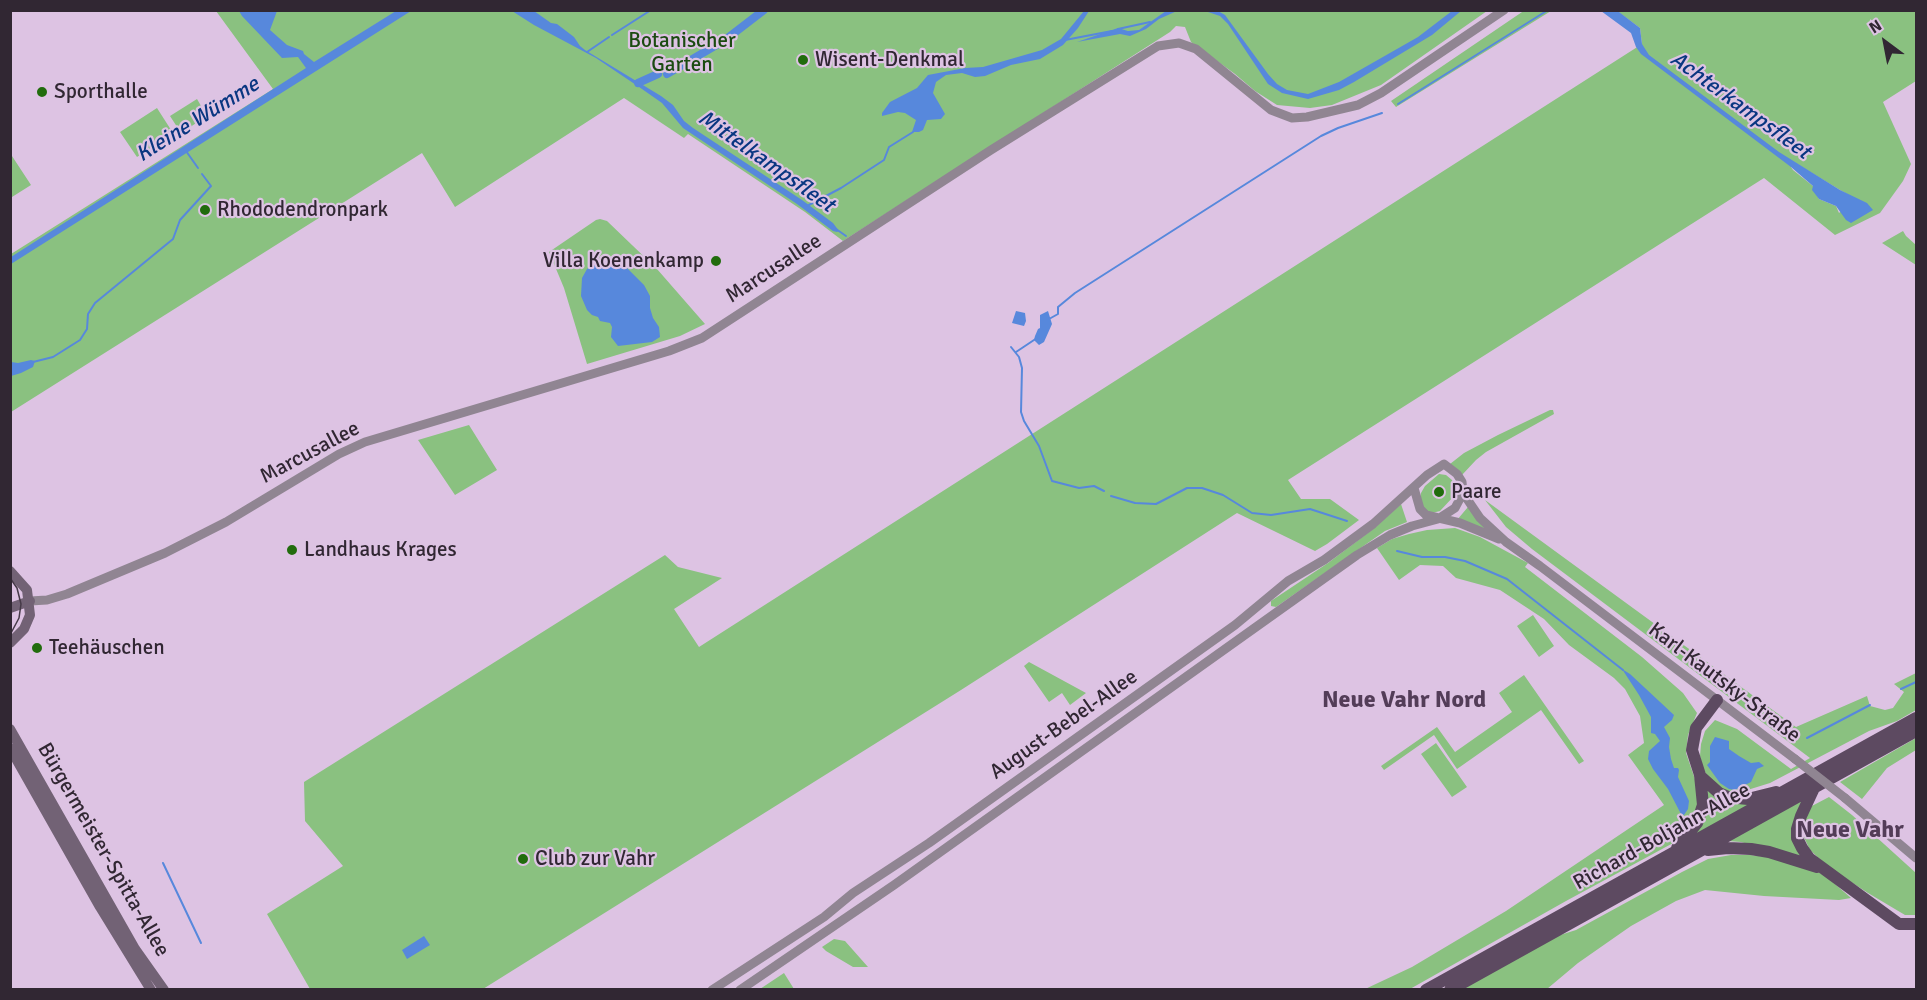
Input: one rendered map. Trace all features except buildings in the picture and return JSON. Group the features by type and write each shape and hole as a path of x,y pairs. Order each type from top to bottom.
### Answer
{"main road":[{"path":"10,571 24,585 30,601 30,615 24,629 10,643"},
{"name":"Marcusallee","path":"10,608 30,601"},
{"path":"1673,853 1691,832 1704,805 1700,775 1692,750 1696,728 1717,700"},
{"name":"Richard-Boljahn-Allee","path":"1426,990 1917,718"},
{"name":"Bürgermeister-Spitta-Allee","path":"10,729 130,940 164,990"},
{"name":"Richard-Boljahn-Allee","path":"1450,990 1917,731"},
{"name":"Bürgermeister-Spitta-Allee","path":"10,748 105,916 151,990"},
{"path":"1700,775 1719,793 1728,797 1748,799 1786,790"},
{"path":"1814,788 1801,816 1797,838 1809,858 1899,924 1917,924"},
{"path":"1701,851 1728,848 1751,849 1769,852 1827,871"}],"street":[{"name":"Marcusallee","path":"30,601 47,600 67,594 165,553 226,522 339,454 365,442 679,348 702,338 991,150 1158,46 1179,43 1196,49 1271,110 1292,118 1307,117 1358,105 1382,93 1504,10"},
{"name":"Karl-Kautsky-Straße","path":"1427,475 1444,464 1457,474 1462,482 1463,493 1480,518 1506,542 1795,759 1917,858"},
{"name":"August-Bebel-Allee","path":"712,990 824,917 853,893 929,843 1235,625 1288,581 1350,542 1427,475"},
{"name":"Karl-Kautsky-Straße","path":"1414,488 1420,509 1426,515 1460,523 1506,542"},
{"name":"August-Bebel-Allee","path":"740,990 882,893 1357,555 1412,525 1438,519 1455,508 1463,493"}],"green space":[{"path":"1525,10 1551,11 1396,107 1391,101"},
{"name":"Rhododendronpark","path":"216,11 1487,11 1381,85 1332,105 1310,108 1277,105 1191,42 1185,27 1176,26 843,241 805,212 688,134 684,138 624,98 455,207 422,153 11,412 11,254 273,89"},
{"name":"Club zur Vahr","path":"1617,11 1916,11 1916,81 1883,102 1911,164 1903,181 1880,213 1835,235 1764,178 1288,480 1301,499 1330,499 1359,520 1327,544 1315,551 1237,513 961,690 483,989 310,989 267,914 343,866 305,821 304,782 665,555 678,567 722,578 674,609 699,647 1642,44 1640,28","holes":["1792,161 1854,198 1839,213 1836,206 1819,199 1813,186 1793,170"]},
{"path":"197,99 207,116 181,133 170,116"},
{"path":"157,108 173,133 137,157 120,132"},
{"path":"12,156 31,185 12,197 10,157"},
{"path":"600,219 607,221 657,269 705,324 680,336 587,364 564,288 549,252"},
{"path":"1903,231 1916,245 1916,265 1882,243"},
{"path":"1553,410 1554,414 1486,452 1462,475 1450,464 1464,453"},
{"path":"469,425 497,470 455,495 418,440"},
{"path":"1439,474 1446,475 1452,480 1455,488 1454,496 1440,511 1426,512 1420,501 1421,493 1425,486"},
{"path":"1485,500 1796,727 1867,696 1870,706 1885,710 1893,708 1904,692 1894,684 1916,673 1916,710 1897,721 1869,731 1770,783 1741,792 1725,792 1708,778 1700,756 1705,731 1715,720 1737,729 1791,769 1810,758 1532,549 1506,527"},
{"path":"1401,504 1407,522 1385,531 1276,607 1271,606 1271,601 1328,563 1373,529"},
{"path":"1468,507 1490,531 1457,520"},
{"path":"1455,528 1480,537 1528,563 1525,567 1642,657 1683,693 1697,713 1688,735 1686,753 1699,791 1699,813 1675,842 1410,989 1363,990 1412,967 1506,911 1664,805 1628,755 1644,743 1640,716 1625,689 1614,678 1569,645 1544,619 1500,590 1456,578 1443,566 1420,565 1399,580 1377,548 1392,539 1409,534"},
{"path":"1533,615 1554,646 1539,657 1517,626"},
{"path":"1029,662 1086,693 1070,705 1062,693 1049,702 1024,666"},
{"path":"1524,675 1584,761 1579,764 1541,710 1457,769 1434,735 1384,770 1381,766 1437,727 1455,752 1512,712 1499,693"},
{"path":"1916,738 1916,750 1887,768 1862,799 1840,782"},
{"path":"1436,743 1467,787 1452,797 1421,754"},
{"path":"1702,783 1755,802 1693,838"},
{"path":"1829,797 1916,873 1916,915 1905,915 1868,893 1828,867 1810,850 1800,829 1810,807"},
{"path":"1802,799 1802,856 1728,841"},
{"path":"1731,855 1785,859 1811,868 1827,877 1851,898 1839,900 1764,896 1705,890 1676,901 1631,926 1578,963 1547,989 1459,990 1554,937 1576,930 1708,859"},
{"path":"834,939 845,941 868,967 853,967 822,947"},
{"path":"784,973 794,989 760,989"}],"water":[{"path":"239,11 277,11 270,30 287,45 303,51 314,62 396,11 411,11 11,264 11,257 306,68 298,57 282,58"},
{"path":"512,11 534,11 551,23 557,24 574,37 585,50 661,96 673,105 684,121 693,128 802,200 833,223 839,231 833,231 797,204 683,128 662,103 596,58"},
{"path":"1084,11 1089,11 1063,45 1040,59 1011,65 985,76 975,77 962,73 946,75 936,82 933,93 945,114 941,119 927,120 923,130 912,132 916,120 905,113 898,112 882,116 890,102 917,88 928,75 983,67 1042,50 1061,39"},
{"path":"1166,11 1177,11 1130,36 1120,34 1077,42 1118,28 1128,31 1139,30"},
{"path":"1205,11 1218,11 1225,15 1277,84 1287,90 1308,94 1339,82 1418,37 1452,11 1461,11 1432,35 1354,82 1339,90 1308,99 1282,93 1268,84 1228,24 1220,16"},
{"path":"1601,11 1619,12 1640,28 1642,44 1649,55 1779,152 1840,190 1867,203 1873,210 1851,223 1846,220 1836,206 1819,199 1812,190 1813,186 1791,167 1641,54 1631,33"},
{"path":"603,257 613,259 626,267 644,285 650,296 650,308 659,327 660,337 652,342 618,346 611,337 610,323 600,321 587,310 581,296 582,278 587,269"},
{"path":"1016,311 1025,313 1024,326 1012,323"},
{"path":"1048,311 1052,324 1044,342 1039,345 1034,340 1040,328 1040,315"},
{"path":"35,361 33,367 11,376 11,362"},
{"path":"1622,669 1674,715 1664,727 1670,738 1669,747 1674,768 1679,770 1678,777 1689,801 1684,815 1681,814 1648,759 1649,751 1660,741 1655,734 1651,733 1651,717"},
{"path":"1715,737 1729,741 1729,749 1739,756 1751,763 1759,762 1764,766 1757,769 1751,782 1735,790 1720,783 1707,765 1710,762 1710,746"},
{"path":"424,936 430,945 407,959 402,950"}],"waterway":[{"path":"612,35 651,10"},
{"path":"667,74 725,40 764,10"},
{"path":"1398,104 1548,10"},
{"path":"1118,29 1150,22"},
{"path":"1065,40 1112,31"},
{"path":"587,52 609,37"},
{"path":"638,83 658,74"},
{"path":"1049,319 1058,314 1058,307 1075,293 1321,136 1382,113"},
{"path":"807,206 841,188 884,160 889,147 913,132"},
{"name":"Kleine Wümme","path":"186,151 198,168"},
{"path":"33,362 53,357 80,340 87,329 88,314 95,303 173,239 180,220 211,186 202,174"},
{"name":"Mittelkampsfleet","path":"836,229 846,236"},
{"path":"1016,352 1037,338"},
{"name":"Mittelkampsfleet","path":"1011,347 1019,357 1022,368 1021,412 1039,446 1052,481 1079,488 1094,486 1104,491"},
{"name":"Mittelkampsfleet","path":"1111,496 1135,503 1156,504 1187,488 1202,488 1223,495 1252,513 1271,515 1310,509 1347,521"},
{"name":"Mittelkampsfleet","path":"1397,551 1422,557 1445,557 1465,561 1507,579 1623,670"},
{"name":"Mittelkampsfleet","path":"1901,689 1916,682"},
{"name":"Mittelkampsfleet","path":"1807,738 1870,705"},
{"path":"163,863 201,943"}],"tram line":[{"path":"10,578 17,588 21,604 19,618 10,635"}],"place":[{"name":"Wisent-Denkmal","path":"803,60"},
{"name":"Sporthalle","path":"42,92"},
{"name":"Rhododendronpark","path":"205,210"},
{"name":"Villa Koenenkamp","path":"716,261"},
{"name":"Paare","path":"1439,492"},
{"name":"Landhaus Krages","path":"292,550"},
{"name":"Teehäuschen","path":"37,648"},
{"name":"Club zur Vahr","path":"523,859"}],"district":[{"name":"Neue Vahr Nord","path":"1404,701"},
{"name":"Neue Vahr","path":"1850,831"}],"park label":[{"name":"Botanischer Garten","path":"682,53"}],"water label":[{"name":"Achterkampsfleet","path":"1740,106"}]}
